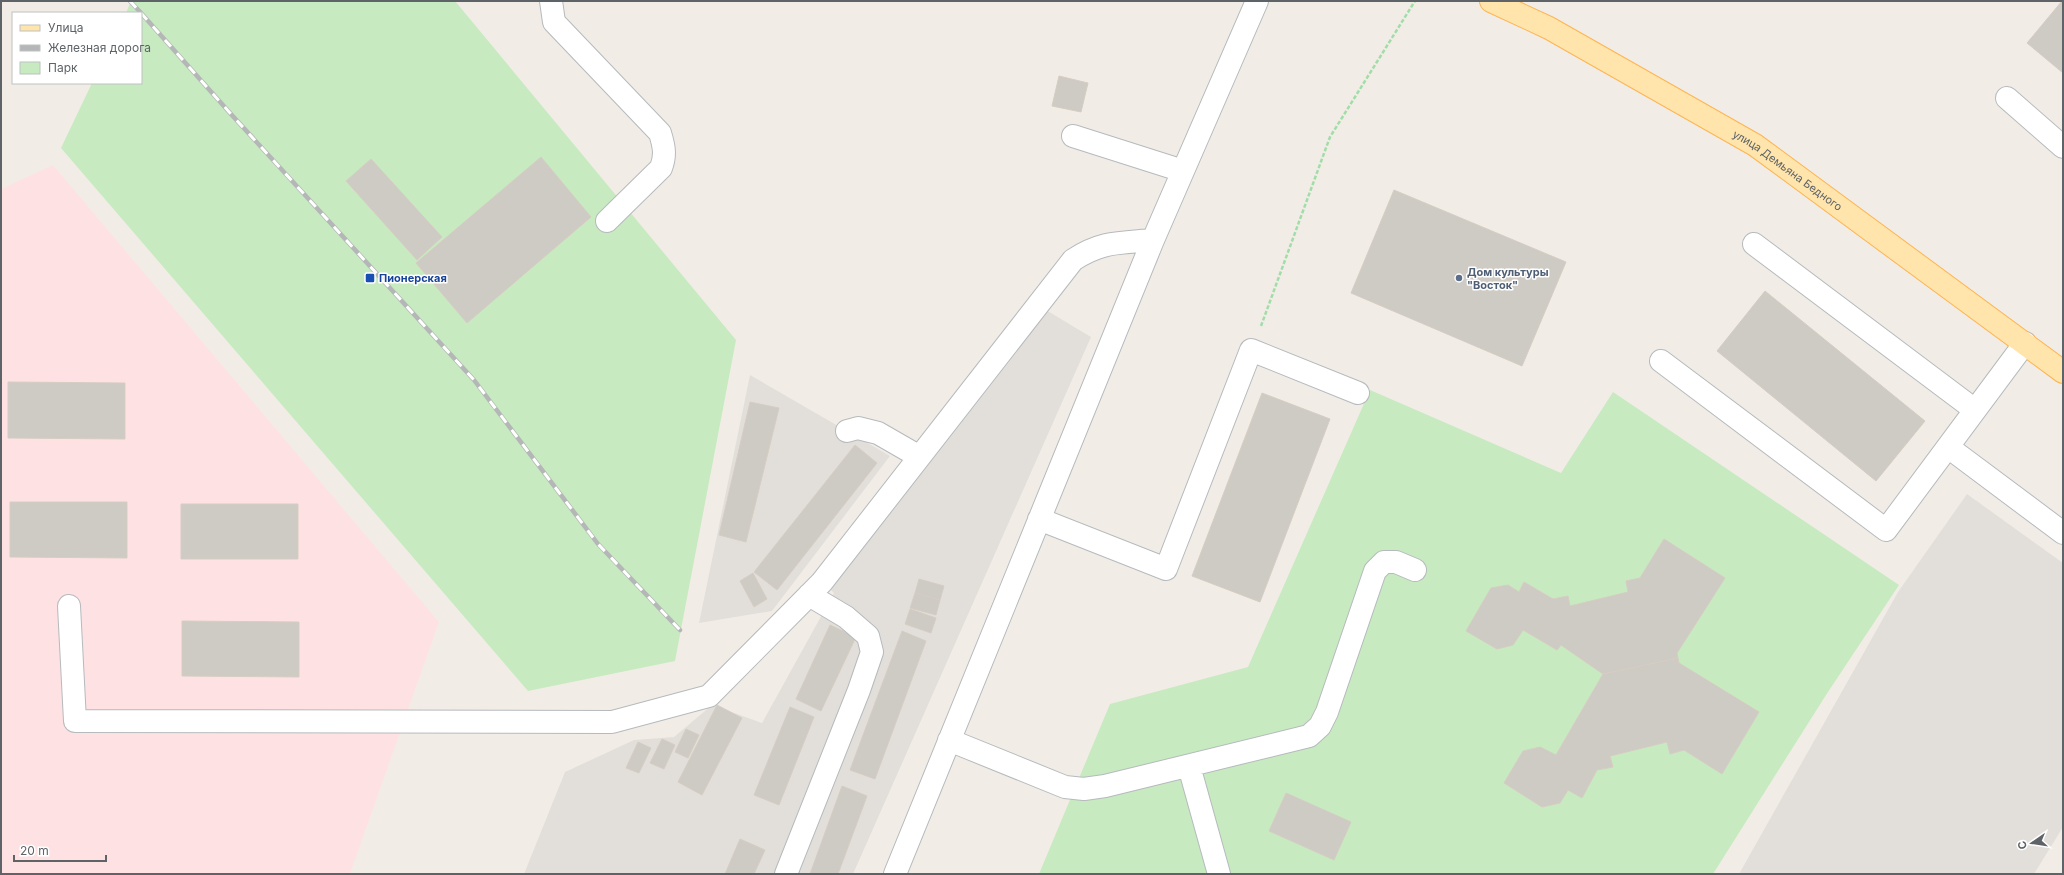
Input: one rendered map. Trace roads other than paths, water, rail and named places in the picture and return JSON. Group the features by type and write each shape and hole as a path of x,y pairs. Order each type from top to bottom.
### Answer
{"main road":[{"name":"улица Демьяна Бедного","path":"1491,1 1549,28 1755,145 2063,372"}],"street":[{"path":"551,1 554,22 660,133 664,146 665,158 661,168 607,221"},
{"path":"894,874 1153,240 1257,1"},
{"path":"2007,98 2063,147"},
{"path":"1073,136 1183,170"},
{"path":"69,606 75,721 612,722 709,696 822,582 918,456 1073,260 1090,249 1107,244 1153,240"},
{"path":"1754,244 1975,410"},
{"path":"1661,362 1886,530 2025,343"},
{"path":"1039,519 1166,569 1251,350 1358,393"},
{"path":"847,431 858,428 878,433 918,456"},
{"path":"1948,447 2063,533"},
{"path":"949,740 1065,786 1084,789 1105,786 1309,736 1320,726 1375,571 1384,562 1396,562 1415,570"},
{"path":"786,874 859,690 872,652 868,636 846,617 809,594"},
{"path":"1189,766 1219,874"}],"railway":[{"path":"130,1 140,12"},
{"path":"142,14 230,113 474,380 598,544 680,630"}],"place":[{"name":"Пионерская","path":"370,278"},
{"name":"Дом культуры \"Восток\"","path":"1459,278"}]}
